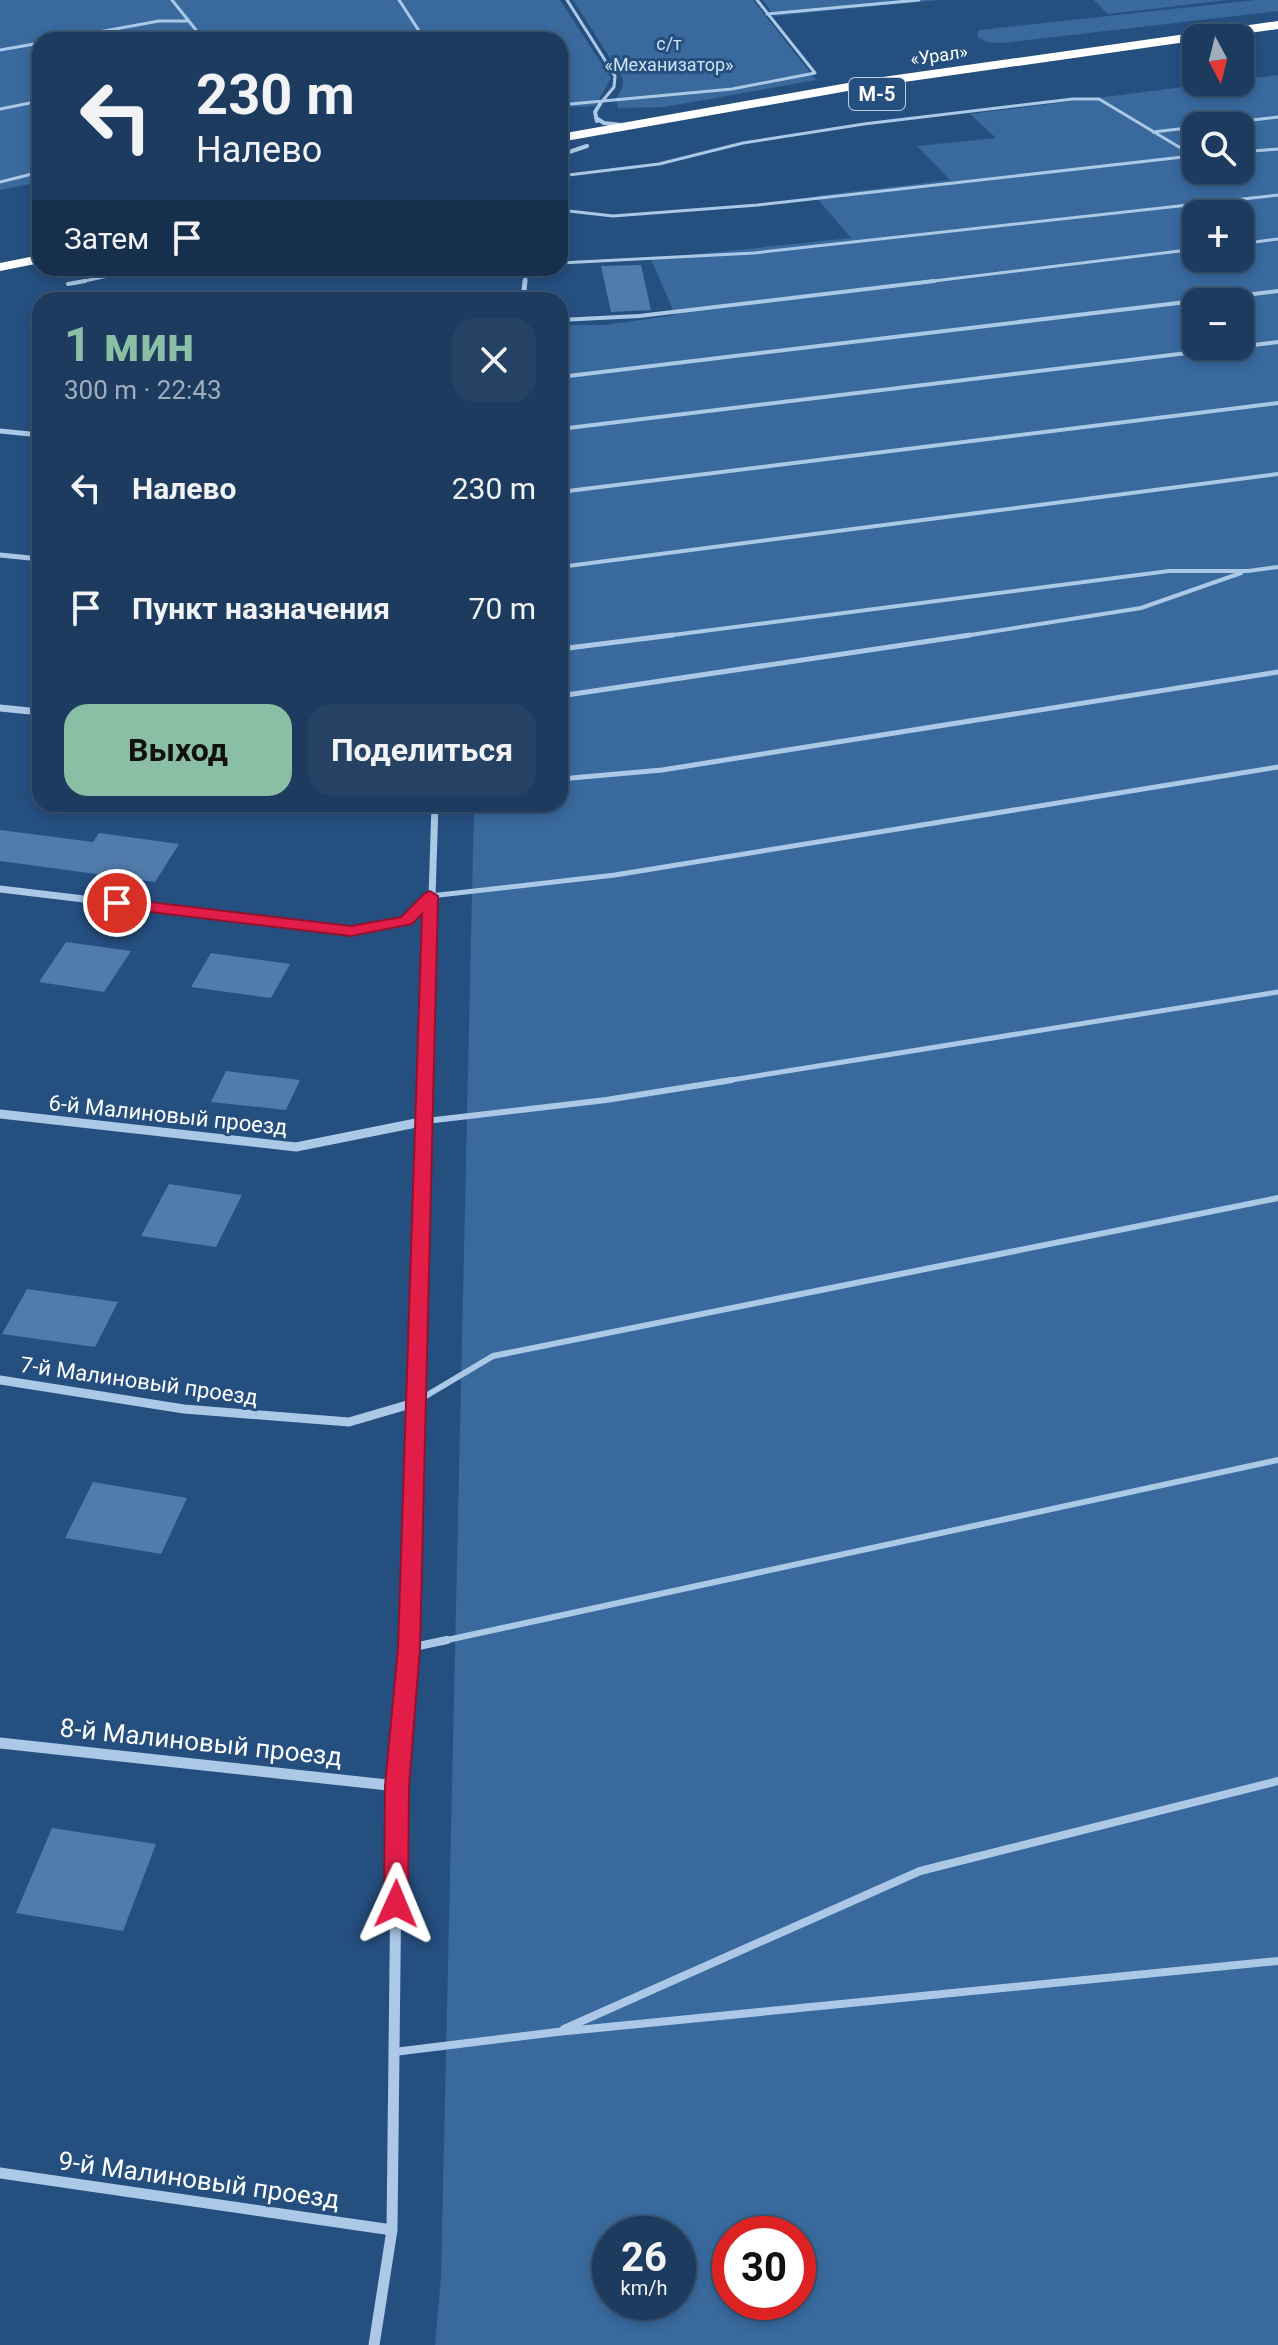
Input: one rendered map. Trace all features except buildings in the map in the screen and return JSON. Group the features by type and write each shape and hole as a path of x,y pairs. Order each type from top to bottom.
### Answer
{"highway":[{"name":"«Урал»","path":"568,149 587,139 638,123 876,82 1278,25"},
{"path":"1254,36 1278,33"},
{"name":"«Урал»","path":"568,138 587,139 1182,46"},
{"path":"0,258 32,251"},
{"path":"0,267 32,261"}],"street":[{"path":"587,139 597,126 595,112 600,104"},
{"path":"596,118 615,125 638,123"},
{"path":"0,431 32,434"},
{"path":"0,555 32,558"},
{"path":"0,708 32,711"},
{"path":"374,2345 392,2230 397,1786 409,1648 414,1403 435,812"},
{"path":"0,889 351,931 406,921 430,896"},
{"name":"6-й Малиновый проезд","path":"0,1114 296,1147 426,1121"},
{"name":"7-й Малиновый проезд","path":"0,1380 184,1409 349,1422 414,1403"},
{"name":"8-й Малиновый проезд","path":"0,1743 397,1786"},
{"name":"9-й Малиновый проезд","path":"0,2173 392,2230"}],"lane":[{"path":"172,0 197,32"},
{"path":"399,0 420,32"},
{"path":"567,0 615,76 614,87 600,104"},
{"path":"568,105 732,89 815,73 757,0"},
{"path":"767,14 919,0"},
{"path":"99,32 159,21 188,21"},
{"path":"0,50 32,44"},
{"path":"568,175 689,159 743,143 805,133 1073,99 1099,99 1182,149"},
{"path":"0,109 32,103"},
{"path":"1254,120 1278,117"},
{"path":"1153,132 1182,128"},
{"path":"1254,151 1278,149"},
{"path":"568,211 613,216 742,206 1182,157"},
{"path":"0,182 32,174"},
{"path":"568,263 754,253 1278,195"},
{"path":"1254,242 1278,239"},
{"path":"568,320 639,316 1182,251"},
{"path":"68,284 107,276"},
{"path":"568,376 1278,291"},
{"path":"568,428 1278,342"},
{"path":"568,491 1278,403"},
{"path":"568,566 1278,474"},
{"path":"568,648 1169,571 1248,571 1278,567"},
{"path":"568,695 1141,608 1248,571"},
{"path":"568,778 662,770 1278,672"},
{"path":"430,896 615,875 1278,767"},
{"path":"426,1121 606,1100 1278,992"},
{"path":"414,1403 493,1356 1278,1198"},
{"path":"409,1648 1278,1460"},
{"path":"557,2032 920,1871 1278,1781"},
{"path":"394,2052 557,2032 1278,1961"}],"green space":[{"path":"0,0 560,0 611,78 595,106 568,108 568,32 32,32 32,184 0,190"},
{"name":"с/т «Механизатор»","path":"573,0 753,0 816,80 664,107 618,108 616,99 623,86 623,78"},
{"path":"763,0 940,0 774,16"},
{"path":"1094,0 1228,0 1108,14"},
{"path":"1278,0 1278,11 1004,43 986,42 977,36 979,30"},
{"path":"1278,75 1278,2345 435,2345 441,2277 474,812 568,812 568,325 605,325 675,315 651,259 851,238 815,196 950,180 917,146 996,138 970,114 1182,87 1182,96 1254,96 1254,78"}],"route":[{"path":"117,903 351,931 406,921 430,896 409,1648 397,1786 396,1904"}]}
